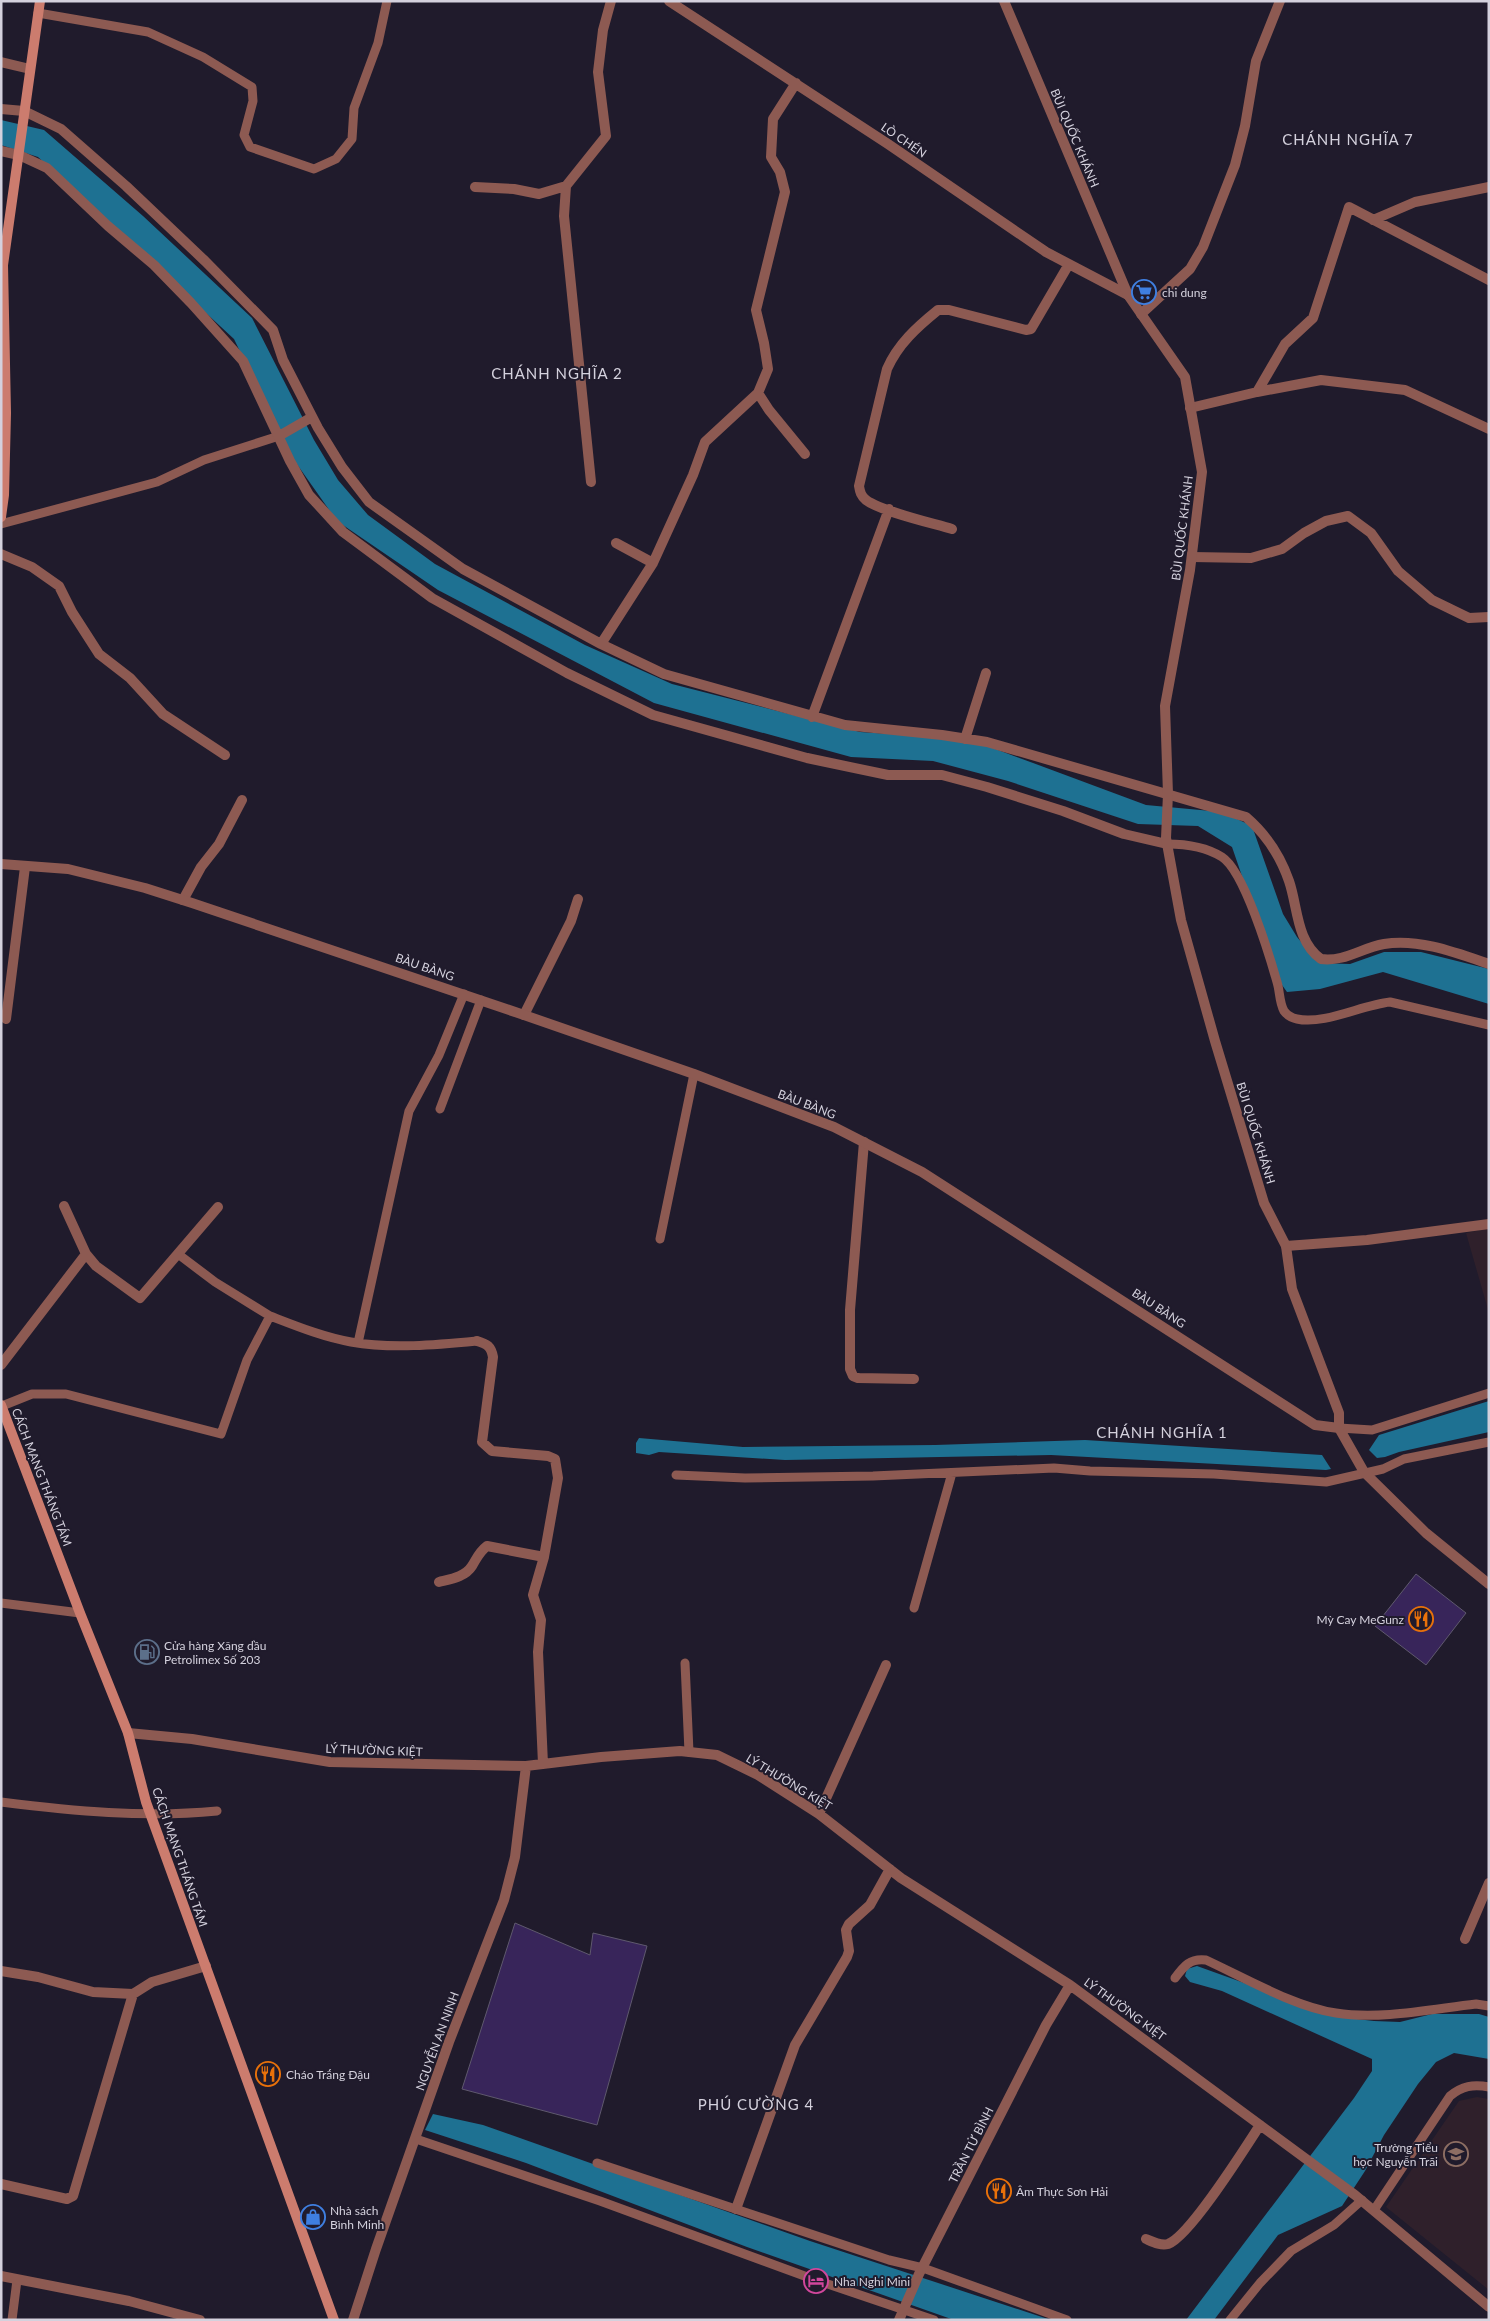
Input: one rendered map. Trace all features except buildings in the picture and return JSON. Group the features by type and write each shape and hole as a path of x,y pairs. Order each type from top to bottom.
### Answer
{"main road":[{"path":"1,517 4,495 6,413 3,265 40,1"},
{"name":"CÁCH MẠNG THÁNG TÁM","path":"2,1406 80,1613 128,1733 151,1814 334,2320"}],"street":[{"path":"475,187 514,189 539,194 566,186 606,136 598,72 603,30 611,1"},
{"name":"BÙI QUỐC KHÁNH","path":"1004,1 1128,295 1185,377 1202,472 1192,557 1165,706 1168,797 1166,841 1181,920 1215,1041 1264,1203 1286,1246 1292,1289 1340,1414 1339,1428"},
{"path":"1141,314 1190,269 1203,247 1235,165 1245,126 1256,61 1280,1"},
{"name":"LÒ CHÉN","path":"675,3 1046,252 1128,295"},
{"path":"1,62 30,69"},
{"path":"601,644 653,563 693,475 705,442 758,393 768,369 756,310 785,192 780,172 772,158 773,119 796,84"},
{"path":"1,109 24,115 61,129 126,186 190,247 273,330 283,360 312,417 342,467 369,502 463,569 601,644 664,674 845,726 987,742 1168,797 1246,817 1262,831 1273,846 1290,883 1293,903 1306,942 1321,959 1344,958 1382,944 1398,942 1452,951 1489,964"},
{"path":"1,152 19,154 47,168 108,226 154,265 191,303 243,361 278,436 310,495 344,532 432,598 567,672 653,715 816,760 888,775 942,775 988,787 1063,811 1124,834 1166,841"},
{"path":"566,186 564,216 591,482"},
{"path":"1373,220 1415,202 1489,188"},
{"path":"1257,392 1285,344 1313,318 1349,207 1489,280"},
{"path":"952,529 867,501 861,494 859,486 887,369 895,352 914,331 938,310 950,310 1026,330 1031,329 1069,264"},
{"path":"1190,408 1257,392 1321,380 1405,390 1489,429"},
{"path":"758,393 769,410 805,454"},
{"path":"278,436 312,417"},
{"path":"812,716 889,509"},
{"path":"1192,557 1251,558 1282,549 1304,533 1326,521 1348,516 1371,532 1398,571 1432,600 1469,618 1489,617"},
{"path":"616,542 653,563"},
{"path":"1,554 32,567 58,586 99,654 130,678 163,714 226,755"},
{"path":"965,739 986,673"},
{"path":"183,900 201,866 219,844 242,800"},
{"name":"BÀU BÀNG","path":"1,864 68,869 183,900 464,994 694,1074 834,1127 922,1172 1315,1425 1339,1428"},
{"path":"6,1019 25,867"},
{"path":"524,1015 572,920 578,899"},
{"path":"864,1142 850,1310 850,1369 853,1376 858,1378 914,1378"},
{"path":"64,1206 86,1254 96,1266 140,1298 218,1207"},
{"path":"1286,1246 1367,1240 1489,1224"},
{"path":"1,1365 86,1254"},
{"path":"477,1341 491,1348 493,1357 482,1442 492,1451 548,1456 555,1459 557,1464 558,1478 544,1557 533,1595 541,1620 538,1652 543,1764"},
{"path":"1339,1428 1364,1472 1426,1533 1489,1584"},
{"path":"439,1582 457,1578 471,1567 479,1552 486,1546 544,1557"},
{"path":"819,1814 886,1665"},
{"name":"LÝ THƯỜNG KIỆT","path":"128,1733 192,1739 330,1762 526,1766 611,1756 680,1751 717,1756 758,1775 819,1814 890,1868 1070,1985 1358,2198"},
{"name":"NGUYỄN AN NINH","path":"354,2320 376,2249 449,2042 504,1900 515,1857 526,1766"},
{"path":"736,2210 795,2046 847,1957 849,1951 846,1930 849,1924 870,1905 890,1868"},
{"path":"1465,1939 1489,1883"},
{"path":"1,1971 38,1977 93,1992 133,1994 152,1982 206,1966"},
{"name":"TRẦN TỬ BÌNH","path":"902,2315 921,2271 1046,2025 1070,1985"},
{"path":"1,2184 67,2199 73,2196 133,1994"},
{"path":"1146,2238 1154,2243 1166,2244 1174,2240 1198,2217 1260,2125"},
{"path":"1358,2198 1489,2307"},
{"path":"1,2276 130,2301 200,2320"}],"lane":[{"path":"38,13 148,32 203,57 252,87 253,100 244,135 250,147 314,170 336,159 352,139 354,108 378,44 387,1"},
{"path":"1,524 157,482 204,460 278,436"},
{"path":"1166,841 1206,849 1224,858 1242,881 1277,983 1281,1004 1286,1014 1295,1019 1309,1021 1374,1004 1390,1002 1489,1025"},
{"path":"358,1342 409,1111 439,1055 464,994"},
{"path":"440,1109 481,1000"},
{"path":"660,1239 694,1074"},
{"path":"178,1254 215,1282 270,1316 316,1333 358,1342 441,1344 477,1341"},
{"path":"2,1406 32,1394 59,1394 221,1434 247,1360 270,1316"},
{"path":"1339,1428 1372,1430 1489,1393"},
{"path":"676,1475 872,1476 1054,1468 1090,1471 1214,1474 1326,1482 1383,1469 1404,1459 1489,1442"},
{"path":"914,1608 952,1473"},
{"path":"1,1603 80,1613"},
{"path":"685,1663 689,1752"},
{"path":"1,1802 84,1812 151,1814 217,1811"},
{"path":"1174,1978 1184,1965 1196,1959 1206,1960 1303,2004 1336,2013 1373,2016 1476,2004 1489,2006"},
{"path":"1374,2210 1450,2096 1462,2087 1480,2085 1489,2087"},
{"path":"416,2139 600,2201 902,2315 934,2320"},
{"path":"598,2163 1067,2320"},
{"path":"1230,2320 1260,2283 1291,2251 1334,2225 1358,2198"},
{"path":"12,2320 18,2280"}],"shaded area":[{"path":"1489,1228 1489,1313 1466,1233"},
{"name":"Trường Tiểu học Nguyễn Trãi","path":"1477,2097 1489,2099 1489,2290 1386,2207 1459,2101"}],"water":[{"path":"1,120 44,130 143,216 252,318 314,440 338,480 368,515 435,564 585,645 672,684 860,732 920,736 982,744 1146,805 1222,812 1252,826 1283,914 1297,937 1319,963 1350,964 1384,952 1421,952 1489,969 1489,1004 1383,972 1320,989 1287,992 1277,978 1232,847 1198,826 1138,824 1008,781 933,761 851,757 654,703 438,590 337,521 289,453 234,339 38,157 1,145"},
{"path":"1489,1401 1489,1432 1399,1452 1385,1457 1377,1458 1369,1450 1379,1435"},
{"path":"639,1438 743,1447 935,1445 1085,1440 1322,1455 1331,1469 1051,1455 785,1460 659,1452 649,1455 636,1453 636,1443"},
{"path":"1197,1966 1339,2017 1400,2022 1432,2014 1479,2014 1489,2017 1489,2059 1454,2053 1436,2062 1418,2084 1384,2135 1365,2171 1342,2206 1278,2235 1214,2320 1186,2320 1354,2098 1372,2071 1372,2059 1222,1991 1190,1982 1185,1976 1187,1969"},
{"path":"433,2114 483,2125 810,2241 1051,2320 954,2320 747,2247 526,2163 425,2130"}],"place":[{"name":"chi dung","path":"1144,292"},
{"name":"Mỳ Cay MeGunz","path":"1421,1619"},
{"name":"Cửa hàng Xăng dầu Petrolimex Số 203","path":"147,1652"},
{"name":"Cháo Trắng Đậu","path":"268,2074"},
{"name":"Trường Tiểu học Nguyễn Trãi","path":"1456,2154"},
{"name":"Âm Thực Sơn Hải","path":"999,2191"},
{"name":"Nhà sách Bình Minh","path":"313,2217"},
{"name":"Nha Nghi Mini","path":"816,2281"}],"district":[{"name":"CHÁNH NGHĨA 7","path":"1348,139"},
{"name":"CHÁNH NGHĨA 2","path":"557,373"},
{"name":"CHÁNH NGHĨA 1","path":"1162,1432"},
{"name":"PHÚ CƯỜNG 4","path":"756,2104"}]}
